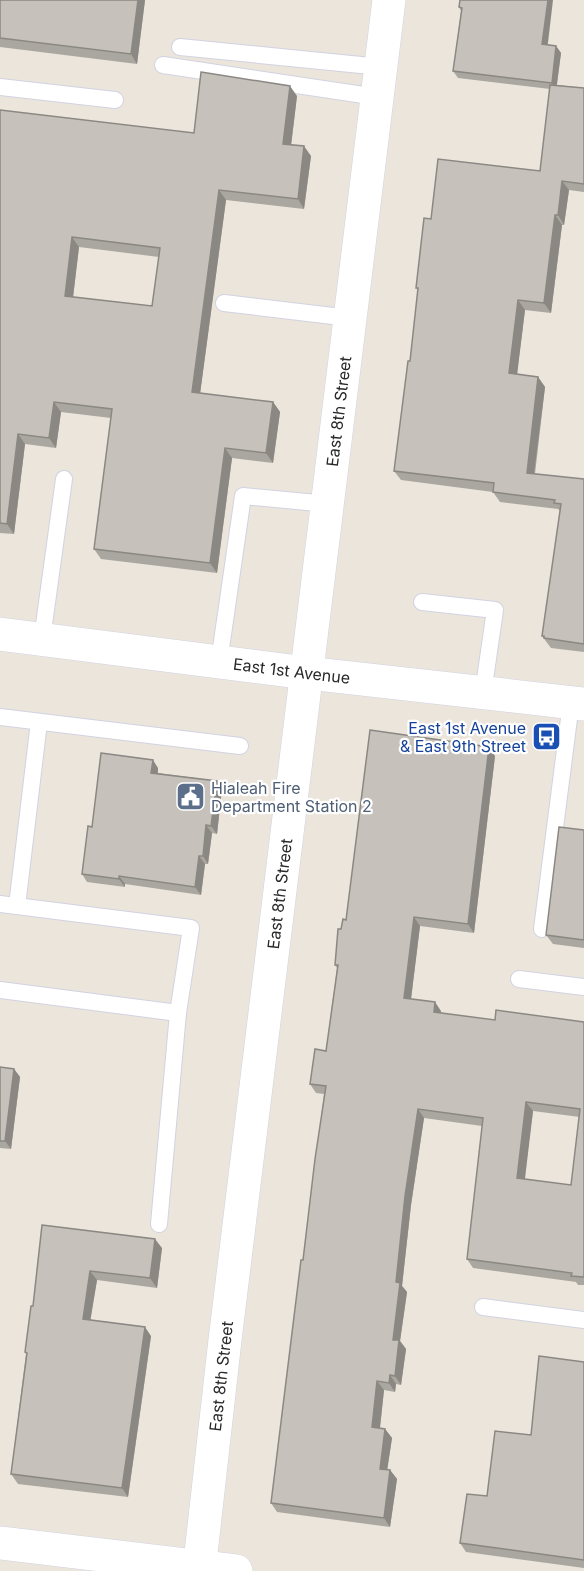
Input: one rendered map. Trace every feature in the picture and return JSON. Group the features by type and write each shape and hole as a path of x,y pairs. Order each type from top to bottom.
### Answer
{"street":[{"name":"East 8th Street","path":"199,1569 389,0"},
{"name":"East 1st Avenue","path":"0,634 308,673 577,703"},
{"path":"0,1543 199,1569 236,1571"}],"lane":[{"path":"180,47 379,82"},
{"path":"163,65 379,82"},
{"path":"0,87 115,100"},
{"path":"224,303 350,318"},
{"path":"42,639 64,479"},
{"path":"219,662 243,496 328,504"},
{"path":"422,602 495,610 483,693"},
{"path":"542,929 577,703"},
{"path":"0,717 240,746"},
{"path":"39,722 8,905 191,928 178,1013 159,1224"},
{"path":"519,979 584,987"},
{"path":"0,990 178,1013"},
{"path":"483,1307 584,1320"}],"building":[{"path":"0,0 138,0 131,54 0,38"},
{"path":"460,0 548,0 542,44 556,46 552,83 453,71 462,8 459,7"},
{"path":"201,72 290,86 283,144 304,146 298,199 219,190 192,392 273,402 266,453 225,448 210,563 94,549 112,409 54,402 49,438 18,434 7,524 0,523 0,110 194,133","holes":["72,237 160,248 152,306 65,296"]},
{"path":"550,85 584,88 584,184 562,181 558,215 555,215 544,303 518,300 509,373 538,377 527,473 584,479 584,644 542,636 561,504 554,503 555,500 493,492 494,483 394,471 408,361 410,361 424,218 431,219 438,159 540,171"},
{"path":"370,730 489,747 468,924 414,917 404,998 435,1002 434,1012 495,1020 496,1010 584,1022 584,1277 571,1276 572,1273 467,1259 483,1118 418,1109 405,1196 396,1282 400,1283 393,1340 399,1340 395,1376 390,1375 389,1383 377,1381 372,1427 385,1429 380,1469 390,1470 384,1518 271,1503 301,1260 303,1260 326,1086 310,1084 315,1049 326,1051 338,965 335,965 338,929 341,929 343,919 346,920","holes":["526,1102 580,1109 571,1185 517,1178"]},
{"path":"101,753 153,760 151,773 217,781 211,826 206,825 203,856 199,856 195,887 119,876 119,879 82,874 88,826 92,827"},
{"path":"559,827 584,830 584,940 546,935"},
{"path":"0,1067 14,1069 5,1141 0,1141"},
{"path":"42,1225 155,1239 150,1278 90,1271 83,1319 145,1327 122,1488 11,1474"},
{"path":"539,1356 584,1362 584,1560 460,1543 467,1494 487,1496 495,1431 531,1435"}],"place":[{"name":"East 1st Avenue & East 9th Street","path":"547,737"},
{"name":"Hialeah Fire Department Station 2","path":"190,797"}]}
